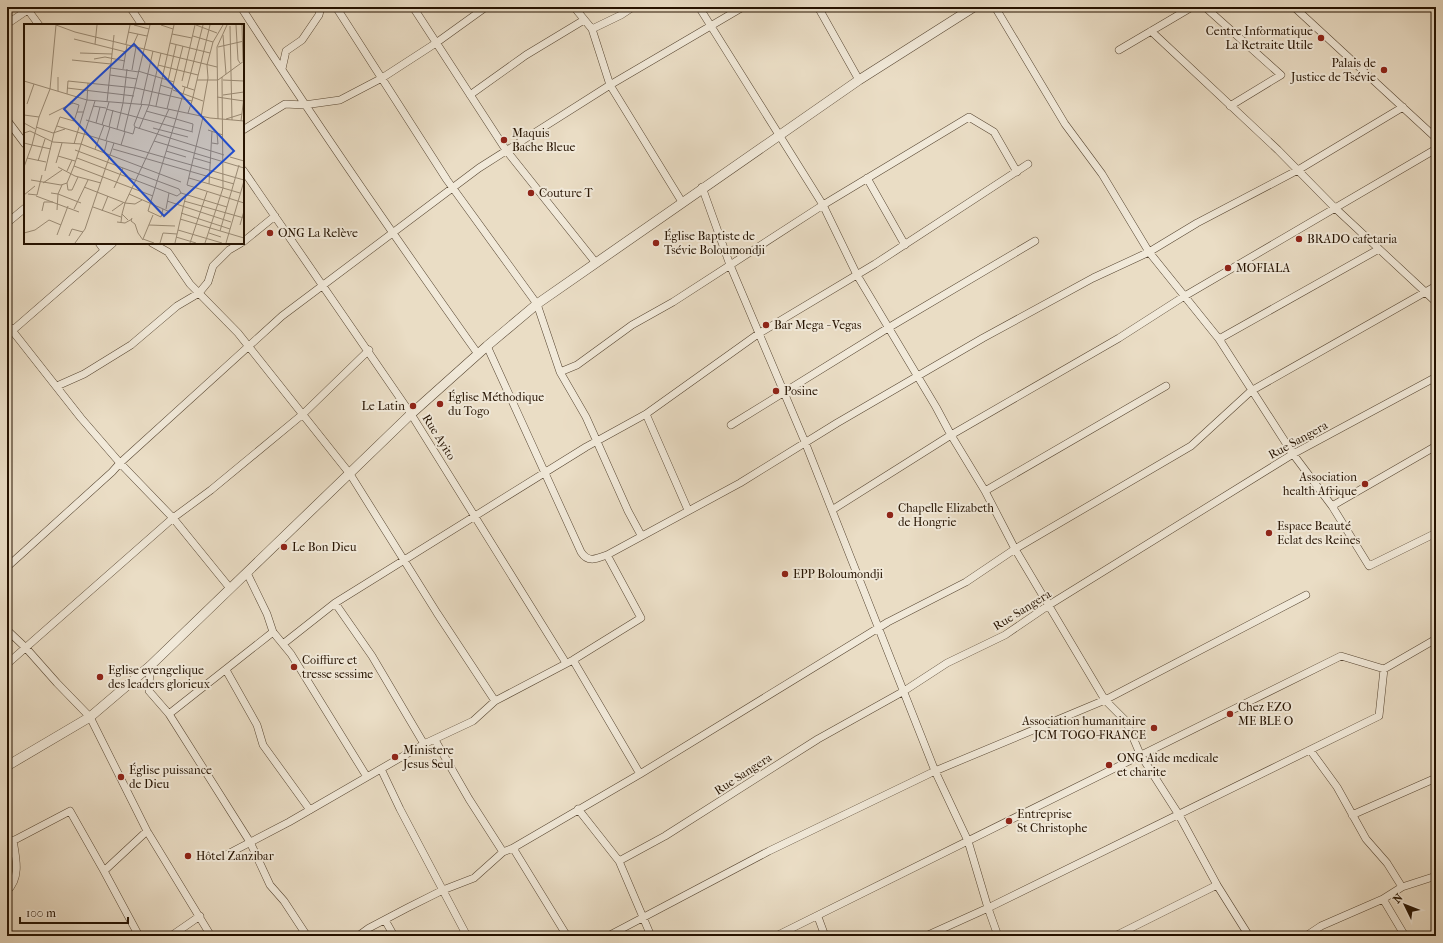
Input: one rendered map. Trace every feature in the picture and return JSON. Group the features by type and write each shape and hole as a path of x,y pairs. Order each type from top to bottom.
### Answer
{"street":[{"path":"130,7 141,24"},
{"path":"241,7 304,105 478,354"},
{"path":"282,69 286,51 302,40 319,15 321,7"},
{"path":"336,7 452,188 537,304 560,372 586,417 628,511 641,535"},
{"path":"413,7 506,150 596,263"},
{"path":"244,129 285,104 304,105 340,100 382,78 436,44 486,7"},
{"path":"574,7 592,29 610,85 682,202"},
{"path":"592,29 621,15 633,7"},
{"path":"699,7 823,206 858,275 985,491 1015,549 1105,700 1126,721 1140,754 1178,815 1249,936"},
{"path":"7,567 282,316 323,284 452,188 506,150 610,85 743,7"},
{"path":"818,7 859,80"},
{"path":"7,766 90,716 150,666 412,414 487,346 537,304 859,80 972,7"},
{"path":"995,7 1065,124 1102,174 1149,252 1183,297 1219,339 1251,391 1293,454 1332,506 1369,566 1436,533"},
{"path":"1119,50 1192,7"},
{"path":"1205,7 1281,75 1230,106"},
{"path":"1294,7 1436,138"},
{"path":"7,24 26,9 39,24"},
{"path":"470,95 526,55 584,20"},
{"path":"1151,31 1298,170 1335,208 1436,302"},
{"path":"487,346 543,473 585,558 590,560 607,556 641,535 740,483 805,442 917,377 1093,278 1149,252 1197,223 1298,170 1403,107"},
{"path":"560,372 577,365 632,325 673,302 867,178 969,117 994,132 1016,172"},
{"path":"7,120 24,143"},
{"path":"832,510 951,435 1119,338 1183,297 1436,149"},
{"path":"283,644 335,602 405,560 543,473 596,441 646,414 758,334 858,275 1028,164"},
{"name":"Rue Ayito","path":"244,171 412,414 640,774"},
{"path":"867,178 905,245"},
{"path":"702,188 730,265 805,442 935,771 968,841 998,936"},
{"path":"7,223 24,209"},
{"path":"244,240 275,216"},
{"path":"731,425 888,328 1035,241"},
{"path":"100,244 104,250"},
{"path":"13,330 112,244"},
{"path":"154,244 168,252"},
{"path":"164,244 190,284 238,333 350,474 437,613 495,701"},
{"path":"57,386 84,374 131,345 177,306 199,293 208,282 213,266 229,250 239,244"},
{"path":"1219,339 1379,249"},
{"path":"358,936 369,928 444,890 474,878 503,852 513,848 640,774 878,628 966,582 1015,549 1191,446 1251,391 1436,286"},
{"path":"7,324 120,463 173,518 230,588"},
{"path":"7,664 173,518 211,490 303,414 369,350"},
{"name":"Rue Sangera","path":"619,861 665,836 818,739 904,691 948,663 1005,635 1049,605 1293,454 1436,377"},
{"path":"985,491 1166,386"},
{"path":"646,414 688,510"},
{"path":"1332,506 1436,446"},
{"path":"222,857 310,810 424,744 473,721 495,701 569,661 641,618 607,556"},
{"path":"247,573 267,614 273,632 283,644 367,777"},
{"path":"608,936 769,851 935,771 1105,700 1306,595"},
{"path":"335,602 372,656 424,744"},
{"path":"7,630 90,716 147,831 212,936"},
{"path":"169,714 273,632"},
{"path":"776,936 818,917 1140,754 1341,656 1384,669 1435,643"},
{"path":"150,666 149,691 169,714 250,842 270,885 284,901 306,936"},
{"path":"926,936 988,908 1379,716 1384,669"},
{"path":"226,670 257,725 263,745 310,810"},
{"path":"435,740 469,799 503,852"},
{"path":"1310,750 1337,787 1366,839 1387,863 1402,887"},
{"path":"381,769 400,809 467,936"},
{"path":"1352,815 1436,778"},
{"path":"578,809 619,861 651,936"},
{"path":"7,891 13,885 16,871 10,842 70,811 139,936"},
{"path":"104,871 147,831"},
{"path":"513,848 567,936"},
{"path":"1306,936 1321,926 1383,899 1402,887 1436,876"},
{"path":"1115,936 1218,885"},
{"path":"1383,899 1405,936"},
{"path":"171,936 200,916"},
{"path":"818,917 825,936"},
{"path":"385,920 394,936"}],"place":[{"name":"Centre Informatique La Retraite Utile","path":"1321,38"},
{"name":"Palais de Justice de Tsévie","path":"1384,70"},
{"name":"Maquis Bache Bleue","path":"504,140"},
{"name":"Couture T","path":"531,193"},
{"name":"ONG La Relève","path":"270,233"},
{"name":"BRADO cafetaria","path":"1299,239"},
{"name":"Église Baptiste de Tsévie Boloumondji","path":"656,243"},
{"name":"MOFIALA","path":"1228,268"},
{"name":"Bar Mega - Vegas","path":"766,325"},
{"name":"Posine","path":"776,391"},
{"name":"Église Méthodique du Togo","path":"440,404"},
{"name":"Le Latin","path":"413,406"},
{"name":"Association health Afrique","path":"1365,484"},
{"name":"Chapelle Elizabeth de Hongrie","path":"890,515"},
{"name":"Espace Beauté Eclat des Reines","path":"1269,533"},
{"name":"Le Bon Dieu","path":"284,547"},
{"name":"EPP Boloumondji","path":"785,574"},
{"name":"Coiffure et tresse sessime","path":"294,667"},
{"name":"Eglise evengelique des leaders glorieux","path":"100,677"},
{"name":"Chez EZO ME BLE O","path":"1230,714"},
{"name":"Association humanitaire JCM TOGO-FRANCE","path":"1154,728"},
{"name":"Ministere Jesus Seul","path":"395,757"},
{"name":"ONG Aide medicale et charite","path":"1109,765"},
{"name":"Église puissance de Dieu","path":"121,777"},
{"name":"Entreprise St Christophe","path":"1009,821"},
{"name":"Hôtel Zanzibar","path":"188,856"}]}
